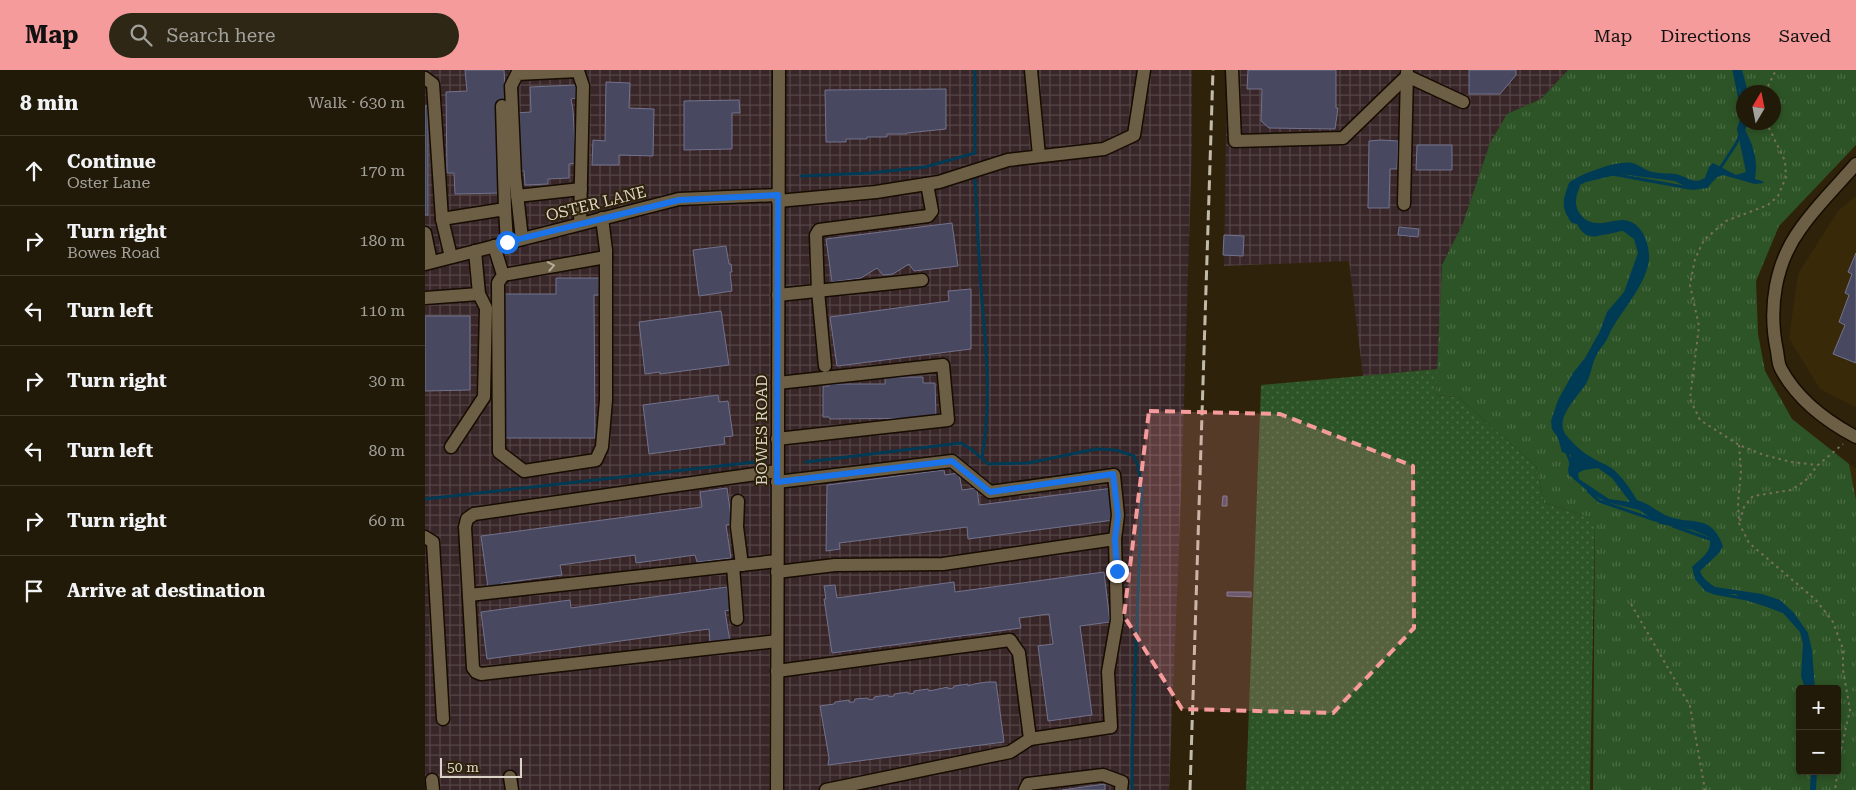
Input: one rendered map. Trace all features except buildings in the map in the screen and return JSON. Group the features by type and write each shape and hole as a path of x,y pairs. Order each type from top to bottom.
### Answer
{"street":[{"name":"BOWES ROAD","path":"777,790 779,70"},
{"path":"1031,70 1039,156"},
{"name":"OSTER LANE","path":"428,263 679,200 778,198 876,192 939,182 1008,160 1104,149 1134,135 1144,70"},
{"path":"1232,70 1235,141 1343,138 1407,73"},
{"path":"522,238 517,196 511,86 517,74 578,71 583,86 580,224"},
{"path":"1407,73 1463,102"},
{"path":"1404,204 1407,73"},
{"path":"425,78 433,84 443,219 451,257"},
{"path":"502,106 507,242"},
{"path":"1854,436 1839,428 1808,405 1780,368 1773,335 1773,301 1779,272 1788,249 1801,228 1856,164"},
{"path":"825,366 815,239 819,230 928,216 932,211 927,184"},
{"path":"517,196 581,189"},
{"path":"443,219 505,209"},
{"path":"494,246 503,275 499,283 499,452 524,470 596,460 602,447 606,400 606,256 602,218"},
{"path":"425,233 428,263"},
{"path":"451,447 483,397 486,308 479,294 475,251"},
{"path":"503,275 606,256"},
{"path":"778,295 922,280"},
{"path":"425,298 479,294"},
{"path":"777,383 943,365 949,420 777,439"},
{"path":"777,641 481,674 473,668 465,527 467,519 474,514 777,476 952,461 990,492 1113,474 1118,515 1115,539 1117,620 1108,672 1111,727 1030,739 1010,752 826,790"},
{"path":"737,619 738,501"},
{"path":"425,537 433,542 443,719"},
{"path":"469,595 737,566 943,564 1115,539"},
{"path":"777,671 1010,640 1019,653 1030,739"},
{"path":"1025,790 1029,784 1103,775 1121,782 1121,790"},
{"path":"510,777 512,790"}],"path":[{"path":"1768,85 1776,70"},
{"path":"1770,130 1785,161 1786,177 1778,196 1768,205 1726,221 1704,240 1695,259 1690,285 1699,326 1690,399 1701,420 1739,445 1791,462 1818,465"},
{"path":"1739,523 1744,507 1753,496 1791,490 1805,481 1818,465 1854,436"},
{"path":"1739,445 1741,471 1738,503 1739,523 1749,543 1816,600 1833,622 1843,649 1843,670 1850,710 1840,754 1835,790"},
{"path":"1631,604 1691,706 1705,790"}],"highlighted area":[{"path":"1149,411 1280,414 1413,466 1414,628 1333,713 1182,709 1124,616"}],"shaded area":[{"path":"425,70 1192,70 1192,147 1181,494 1169,790 425,790"},
{"path":"1227,70 1568,70 1541,99 1507,114 1490,143 1463,223 1442,265 1438,369 1363,376 1349,261 1224,266"},
{"path":"1856,196 1856,407 1820,389 1789,338 1798,274 1838,211"},
{"path":"1849,464 1856,468 1856,500 1855,498"}],"green space":[{"path":"1568,70 1856,70 1856,145 1779,226 1756,281 1758,334 1765,371 1792,419 1849,464 1856,500 1856,790 1593,790 1595,519 1544,503 1536,466 1458,397 1436,395 1442,265 1463,223 1490,143 1507,114 1541,99"},
{"path":"1438,369 1436,395 1458,397 1536,466 1544,503 1595,519 1590,790 1246,790 1261,385"}],"water":[{"path":"1734,70 1742,70 1746,85 1738,85"},
{"path":"1737,130 1745,130 1751,142 1756,160 1755,179 1764,183 1755,184 1723,175 1717,177 1707,188 1692,190 1675,181 1620,174 1580,185 1576,196 1576,204 1581,216 1588,221 1596,223 1623,220 1635,224 1646,241 1649,260 1644,278 1597,354 1587,382 1565,414 1563,428 1566,435 1580,450 1617,473 1637,500 1665,515 1699,522 1712,528 1723,546 1719,553 1700,571 1702,576 1715,587 1762,594 1780,600 1794,613 1808,633 1812,650 1815,685 1804,685 1801,676 1803,644 1800,632 1783,613 1767,607 1762,602 1741,599 1736,594 1713,594 1705,591 1695,579 1692,567 1708,550 1710,546 1709,537 1693,530 1660,524 1639,510 1606,502 1590,493 1569,475 1571,455 1562,452 1558,438 1552,429 1551,421 1558,400 1573,373 1585,358 1600,331 1607,312 1624,292 1638,253 1634,239 1623,231 1592,236 1586,235 1577,224 1572,223 1564,208 1565,194 1569,183 1599,168 1626,163 1634,164 1652,172 1676,174 1693,181 1705,178 1709,167 1713,163 1736,175 1746,172","holes":["1598,468 1612,478 1630,502 1609,499 1579,479 1578,473"]},
{"path":"1811,775 1817,775 1816,790 1810,790"}],"waterway":[{"path":"801,176 871,173 925,167 975,153 975,70"},
{"path":"1734,70 1737,85"},
{"path":"1719,170 1740,135"},
{"path":"1612,174 1689,188"},
{"path":"975,179 987,380 987,419 982,458"},
{"path":"1606,233 1619,230"},
{"path":"806,462 961,443 988,464 1028,463 1096,449 1116,450 1134,456 1138,466 1142,489 1132,790"},
{"path":"1566,450 1571,463"},
{"path":"425,499 765,461"},
{"path":"1588,491 1599,501 1655,520"},
{"path":"1673,526 1712,540"},
{"path":"1714,593 1747,599 1766,605"}],"railway":[{"path":"1190,790 1213,70"}],"route":[{"path":"507,242 679,200 778,195 777,482 952,461 990,492 1113,474 1118,515 1115,539 1117,571"}]}
